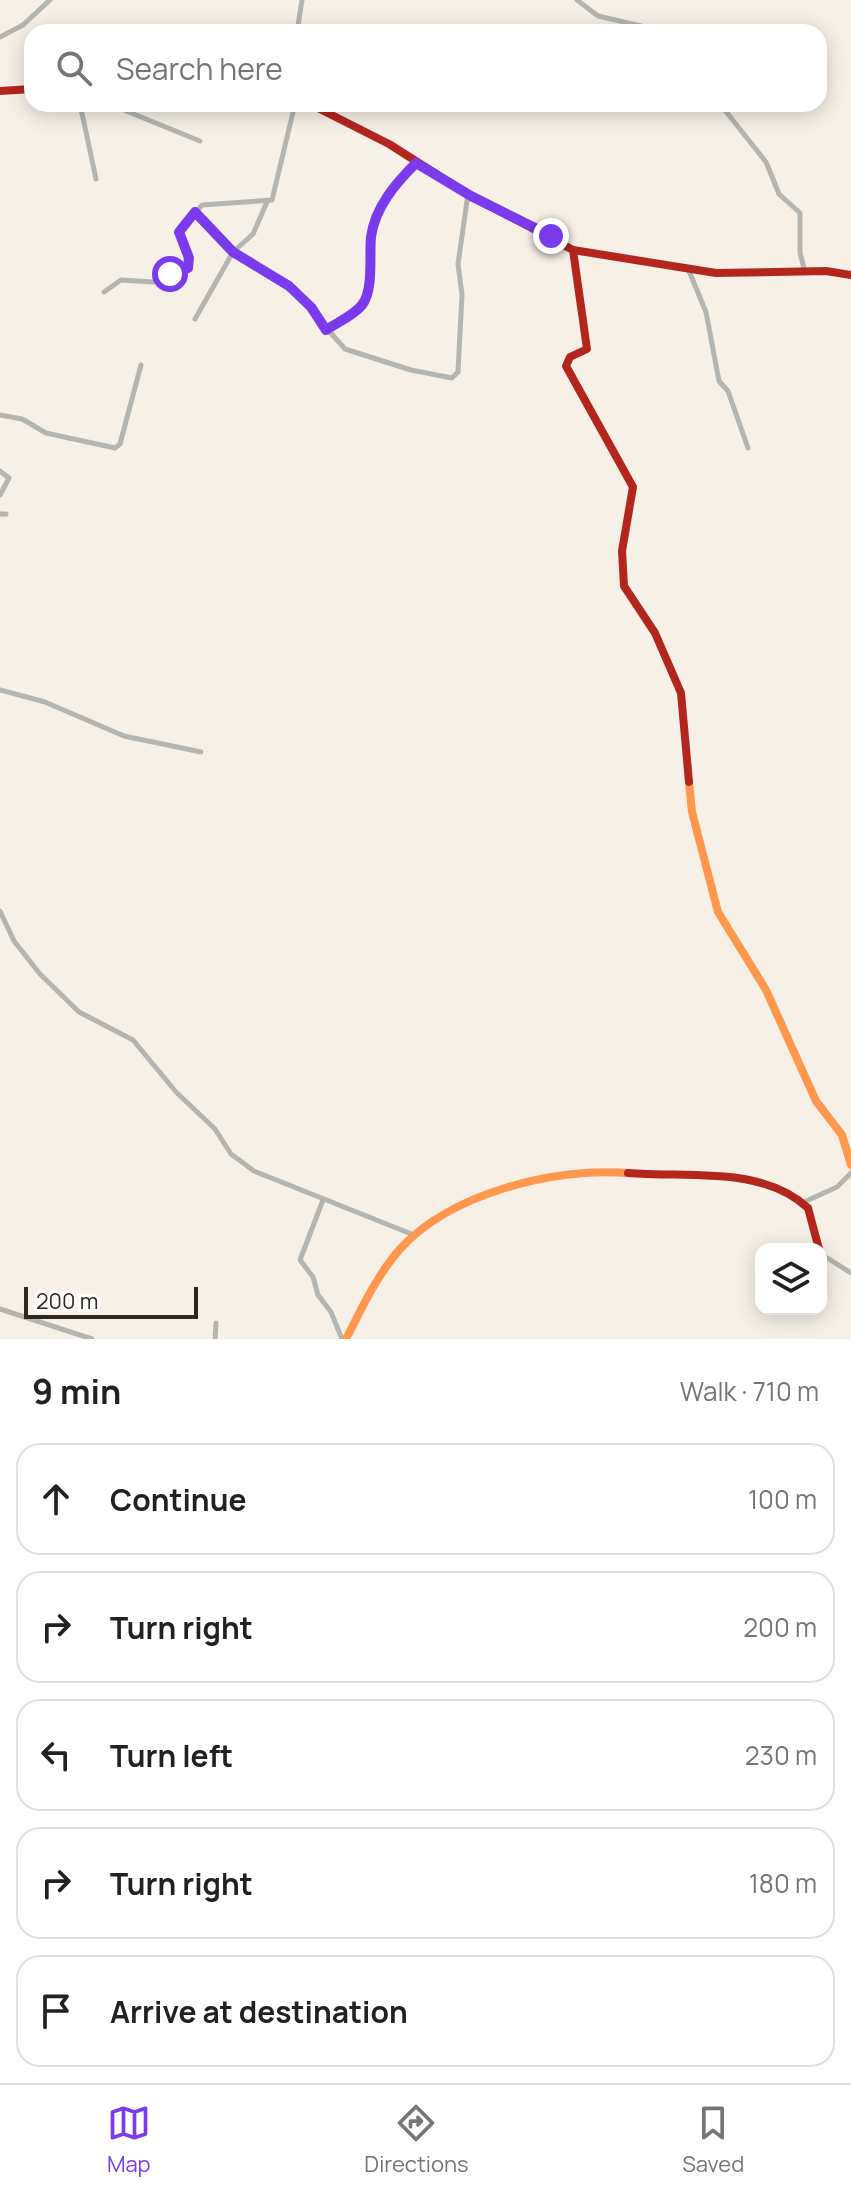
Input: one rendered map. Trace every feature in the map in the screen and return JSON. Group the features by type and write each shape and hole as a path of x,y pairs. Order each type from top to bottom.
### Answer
{"street":[{"path":"24,24 50,0"},
{"path":"298,24 302,0"},
{"path":"577,0 608,21 628,24"},
{"path":"0,37 24,24"},
{"path":"0,91 24,90"},
{"path":"82,112 96,179"},
{"path":"129,112 200,141"},
{"path":"195,319 233,252 253,234 267,202 276,193 292,112"},
{"path":"326,112 389,144 468,194 573,250 611,260 689,271 851,275"},
{"path":"726,112 767,164 779,194 800,213 800,253 805,272"},
{"path":"326,330 354,313 365,301 371,235 399,180 416,163"},
{"path":"195,212 233,252 289,286 311,307 326,330 348,350 437,377 457,376 462,295 458,264 468,194"},
{"path":"104,292 121,280 154,282 188,268 189,258 179,232 195,212 207,204 267,202"},
{"path":"573,250 587,349 570,357 566,366 633,487 622,551 624,586 655,633 681,693 692,812 714,901 734,944 766,990 816,1101 842,1135 851,1165"},
{"path":"689,271 706,312 719,381 728,391 748,448"},
{"path":"0,415 22,419 50,435 115,448 120,444 141,365"},
{"path":"0,471 9,477 0,495"},
{"path":"0,690 45,702 124,736 201,752"},
{"path":"0,911 14,941 40,974 79,1012 133,1040 176,1092 215,1129 234,1157 254,1171 415,1235"},
{"path":"344,1339 375,1278 415,1235 434,1220 538,1178 572,1171 725,1177 764,1185 802,1203 813,1219 818,1243"},
{"path":"802,1203 837,1187 851,1173"},
{"path":"323,1199 323,1207 300,1260 313,1277 318,1295 331,1312 344,1339"},
{"path":"827,1257 851,1273"},
{"path":"0,1309 92,1339"},
{"path":"215,1339 216,1323"}],"traffic: slow":[{"path":"689,782 692,812 718,912 766,990 816,1101 842,1135 851,1165"},
{"path":"346,1339 370,1292 400,1249 421,1229 447,1213 475,1199 537,1180 569,1174 628,1173"}],"traffic: jam":[{"path":"0,91 24,90"},
{"path":"326,112 389,144 471,196 573,250 716,273 826,271 851,275"},
{"path":"573,250 587,349 570,357 566,366 633,487 622,551 624,586 655,633 681,693 689,782"},
{"path":"628,1173 722,1176 768,1185 789,1194 808,1208 817,1243"}],"route":[{"path":"170,274 188,268 188,253 179,239 179,232 195,212 233,252 289,286 311,307 326,330 354,313 365,301 371,235 387,197 416,163 471,196 551,236"}]}
